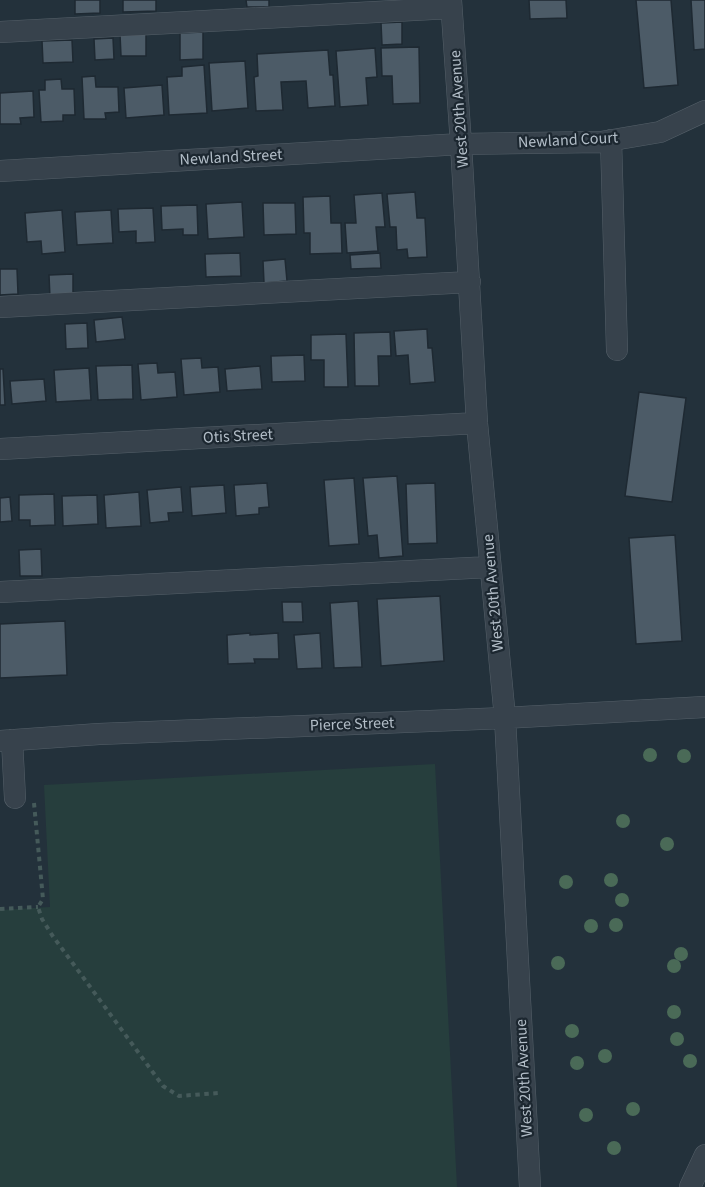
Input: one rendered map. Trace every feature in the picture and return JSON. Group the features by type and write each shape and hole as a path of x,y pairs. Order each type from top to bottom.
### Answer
{"street":[{"path":"0,32 451,4"},
{"name":"West 20th Avenue","path":"451,4 477,423 505,718 530,1187"},
{"name":"Newland Court","path":"461,144 611,140 660,132 705,111"},
{"path":"611,140 617,350"},
{"name":"Newland Street","path":"0,171 461,144"},
{"path":"0,307 470,282"},
{"name":"Otis Street","path":"0,449 477,423"},
{"path":"0,592 490,567"},
{"name":"Pierce Street","path":"6,740 705,707"},
{"path":"6,740 24,798"},
{"path":"690,1187 705,1155"}],"path":[{"path":"24,798 43,899 38,907"},
{"path":"0,909 38,907"},
{"path":"38,907 52,935 163,1086 179,1096 219,1094"}],"green space":[{"path":"435,764 457,1187 0,1187 0,910 50,907 44,785"}],"building":[{"path":"75,0 100,0 100,13 75,14"},
{"path":"123,0 156,0 156,11 123,12"},
{"path":"246,0 269,0 269,7 247,7"},
{"path":"529,0 566,0 567,18 530,19"},
{"path":"636,0 671,0 678,85 644,88"},
{"path":"691,0 705,0 705,49 694,50"},
{"path":"402,22 402,44 382,45 381,23"},
{"path":"203,32 203,59 180,60 180,33"},
{"path":"120,34 146,34 146,56 121,56"},
{"path":"113,38 114,59 95,60 94,39"},
{"path":"72,40 73,62 43,63 42,41"},
{"path":"419,47 420,103 393,104 392,76 382,76 381,48"},
{"path":"375,48 377,77 366,78 368,105 340,107 336,51"},
{"path":"328,50 330,75 333,75 335,106 308,108 306,81 281,82 283,110 256,111 254,77 258,76 257,54"},
{"path":"245,61 248,108 212,111 209,63"},
{"path":"204,65 207,113 169,115 167,77 182,76 182,67"},
{"path":"95,76 96,87 118,87 119,112 105,113 106,119 84,119 82,77"},
{"path":"61,79 62,89 74,89 75,115 63,115 63,121 41,122 39,90 45,90 45,80"},
{"path":"162,85 164,115 126,118 124,88"},
{"path":"33,91 34,117 20,118 21,124 0,124 0,93"},
{"path":"415,192 417,218 425,218 427,257 408,258 407,249 397,250 396,227 390,227 387,194"},
{"path":"382,193 385,227 376,227 378,251 347,253 345,223 356,223 354,195"},
{"path":"330,196 331,223 341,223 342,253 310,254 310,233 304,233 303,197"},
{"path":"242,202 244,237 208,239 206,204"},
{"path":"263,203 295,203 296,234 264,235"},
{"path":"197,205 198,235 183,235 183,229 162,230 161,206"},
{"path":"153,208 155,242 136,243 136,231 119,232 118,209"},
{"path":"62,210 65,252 42,254 41,241 27,242 25,213"},
{"path":"111,210 113,243 77,245 75,212"},
{"path":"240,253 241,276 206,277 205,254"},
{"path":"380,253 381,268 351,269 350,255"},
{"path":"285,259 287,281 264,283 263,261"},
{"path":"0,269 17,269 18,294 0,295"},
{"path":"73,274 73,297 50,298 49,275"},
{"path":"122,317 125,339 96,342 94,320"},
{"path":"87,323 88,348 66,349 65,324"},
{"path":"427,329 428,348 432,348 435,382 410,384 408,355 396,356 394,331"},
{"path":"390,332 391,356 378,356 379,386 355,386 354,333"},
{"path":"346,334 348,387 324,387 324,360 311,360 311,335"},
{"path":"304,355 305,381 272,382 271,356"},
{"path":"201,358 202,368 218,367 220,392 184,395 181,359"},
{"path":"157,363 158,373 175,372 177,397 141,400 138,364"},
{"path":"132,365 133,399 98,400 96,366"},
{"path":"260,366 262,389 227,391 225,369"},
{"path":"89,368 91,400 56,402 54,370"},
{"path":"0,369 3,369 5,405 0,405"},
{"path":"44,379 46,401 12,404 10,381"},
{"path":"639,392 686,398 672,502 625,496"},
{"path":"397,476 403,556 379,558 377,535 368,536 363,478"},
{"path":"354,478 359,544 329,546 324,480"},
{"path":"267,483 269,507 259,508 259,514 236,516 234,485"},
{"path":"435,483 437,543 408,544 406,484"},
{"path":"224,485 226,513 192,516 190,487"},
{"path":"181,487 183,512 168,513 169,521 150,523 147,490"},
{"path":"139,492 141,526 106,528 104,495"},
{"path":"54,494 55,525 30,526 30,520 19,520 19,495"},
{"path":"97,495 98,524 63,526 62,496"},
{"path":"10,497 12,521 0,522 0,498"},
{"path":"675,535 682,641 636,644 629,538"},
{"path":"41,549 42,576 20,576 19,550"},
{"path":"440,596 444,661 381,666 377,599"},
{"path":"358,601 362,667 334,668 330,603"},
{"path":"282,602 302,602 303,622 283,622"},
{"path":"65,621 67,675 0,678 0,624"},
{"path":"250,633 250,635 278,633 279,659 254,659 255,663 228,664 227,635"},
{"path":"320,633 322,668 297,669 294,635"}]}
